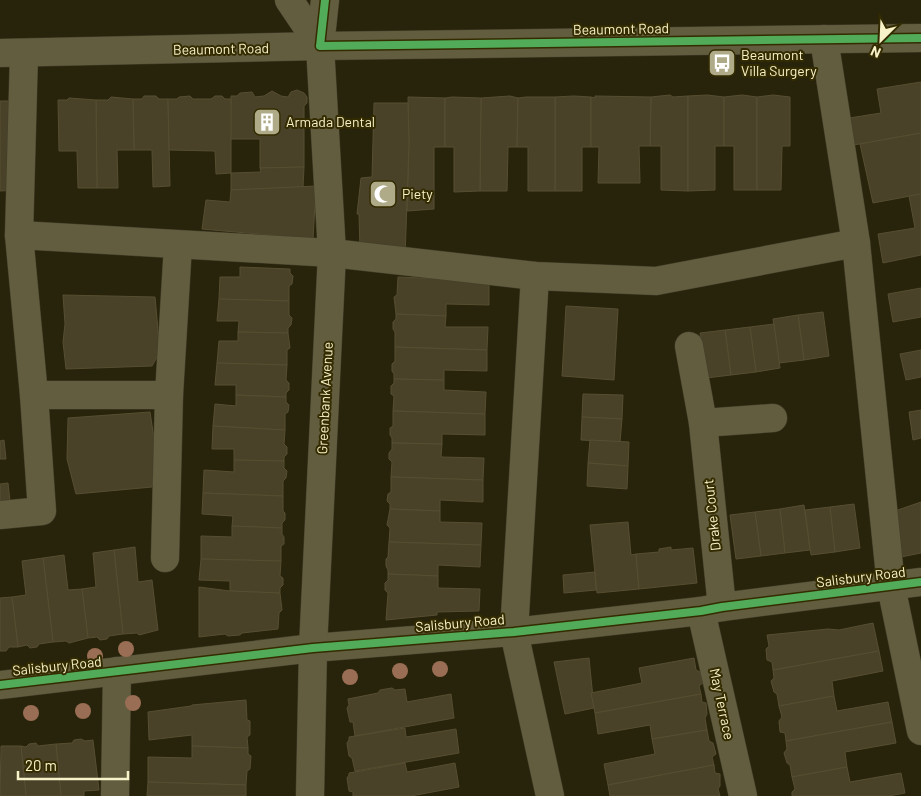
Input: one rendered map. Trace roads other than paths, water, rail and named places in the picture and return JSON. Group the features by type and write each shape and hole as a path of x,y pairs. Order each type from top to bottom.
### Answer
{"street":[{"path":"289,0 320,46"},
{"name":"Greenbank Avenue","path":"310,796 313,648 332,254 320,46 325,0"},
{"path":"824,38 856,243 891,586 921,731"},
{"name":"Beaumont Road","path":"12,53 320,46 921,38"},
{"path":"0,515 42,511 34,395 19,235 12,53"},
{"path":"19,235 332,254 535,276 656,281 856,243"},
{"path":"165,558 169,395 178,245"},
{"path":"535,276 514,632 550,796"},
{"name":"Drake Court","path":"689,346 702,423 712,609"},
{"path":"34,395 169,395"},
{"path":"702,423 773,418"},
{"name":"Salisbury Road","path":"0,685 313,648 514,632 921,582"},
{"name":"May Terrace","path":"712,609 742,796"},
{"path":"115,796 117,672"}],"place":[{"name":"Beaumont Villa Surgery","path":"722,63"},
{"name":"Armada Dental","path":"267,122"},
{"name":"Piety","path":"383,194"}]}
